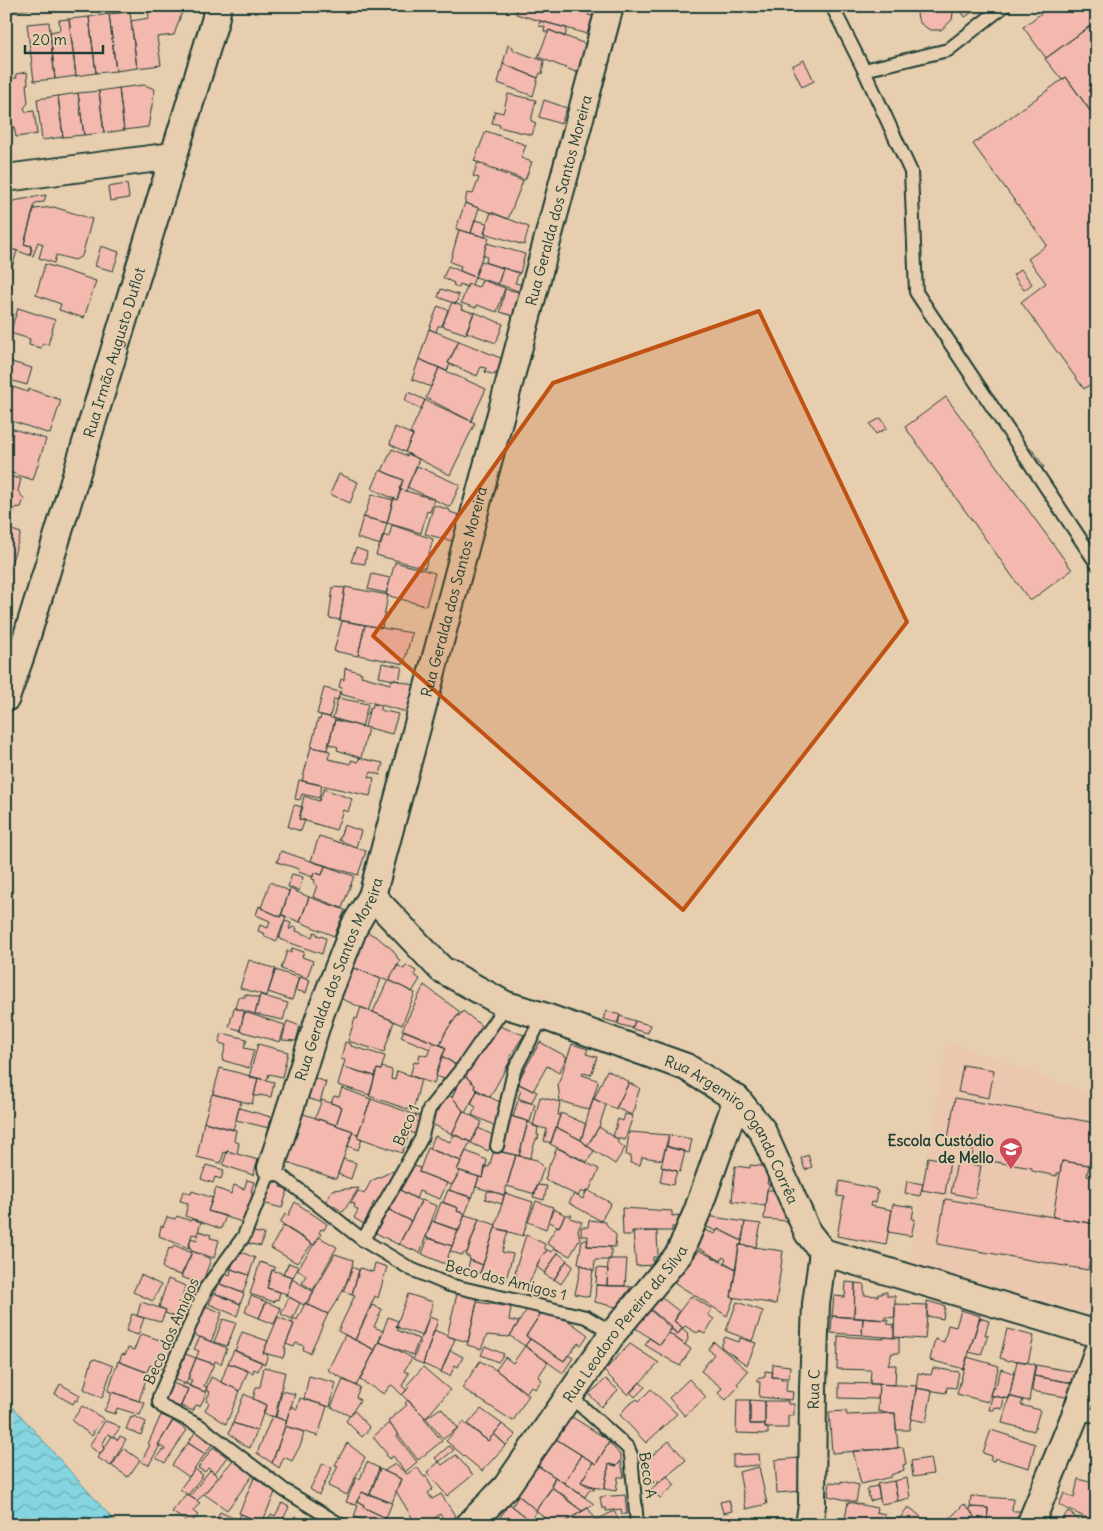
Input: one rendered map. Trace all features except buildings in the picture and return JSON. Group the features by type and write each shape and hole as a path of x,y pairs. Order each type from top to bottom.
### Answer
{"street":[{"name":"Rua Irmão Augusto Duflot","path":"6,698 14,646 173,156 218,6"},
{"name":"Rua Geralda dos Santos Moreira","path":"271,1168 321,1012 355,925 372,896 610,6"},
{"path":"6,178 173,156"},
{"name":"Rua Argemiro Ogando Corrêa","path":"372,896 441,969 506,1005 543,1016 686,1067 737,1099 762,1130 808,1233 823,1252"},
{"name":"Rua Leodoro Pereira da Silva","path":"469,1525 506,1487 613,1333 679,1254 697,1212 737,1099"},
{"path":"823,1252 1097,1334"},
{"name":"Rua C","path":"809,1525 812,1505 816,1304 823,1252"},
{"path":"1030,1525 1086,1415 1097,1353"}],"lane":[{"path":"832,6 911,172 916,292 1097,564"},
{"path":"864,70 948,50 1004,6"},
{"name":"Beco 1","path":"363,1240 421,1139 429,1109 463,1066 506,1005"},
{"path":"497,1146 514,1071 543,1016"},
{"name":"Beco dos Amigos 1","path":"271,1168 363,1240 411,1269 449,1285 586,1317 613,1333"},
{"name":"Beco dos Amigos","path":"271,1168 244,1236 206,1288 159,1397 159,1402 163,1407 200,1426 284,1490 341,1525"},
{"name":"Beco A","path":"570,1396 628,1448 631,1455 637,1525"}],"highlighted area":[{"path":"759,311 907,622 683,910 373,636 553,383"}],"shaded area":[{"name":"Escola Custódio de Mello","path":"948,1043 1097,1096 1097,1316 909,1262"}],"water":[{"path":"6,1404 13,1407 118,1525 6,1525"}],"place":[{"name":"Escola Custódio de Mello","path":"1011,1170"}]}
